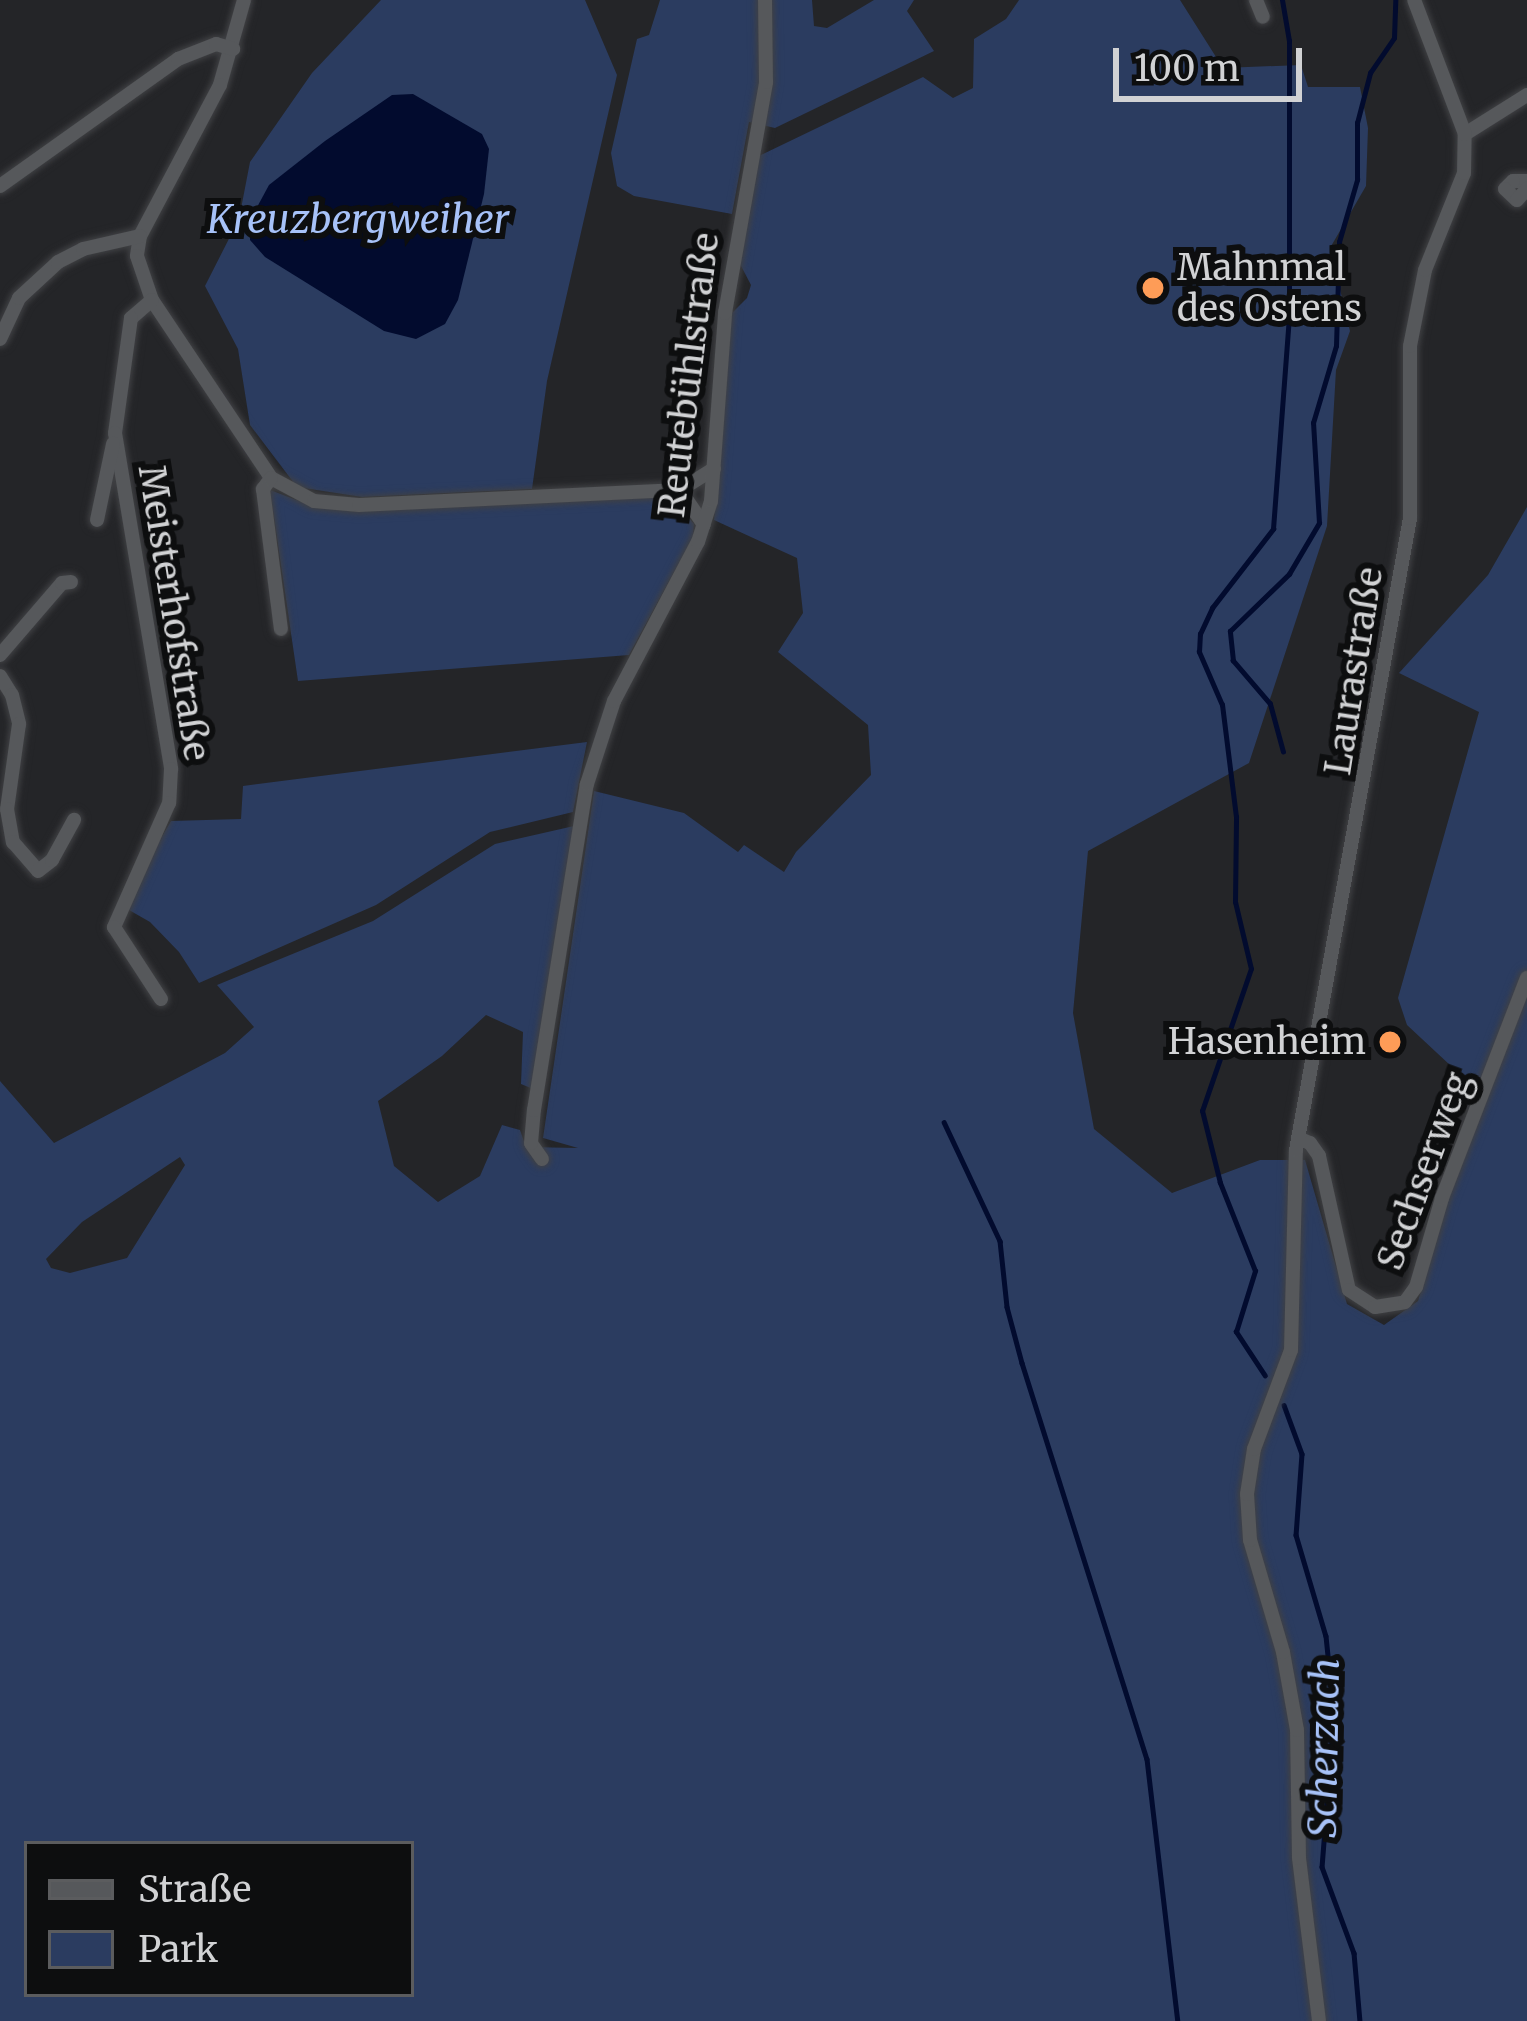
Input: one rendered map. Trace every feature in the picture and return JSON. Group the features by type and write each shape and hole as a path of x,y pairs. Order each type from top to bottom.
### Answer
{"street":[{"path":"244,0 220,85 140,236 137,256 152,300 271,478 314,501 359,505 680,490 714,469"},
{"name":"Reutebühlstraße","path":"542,1159 531,1143 534,1110 587,784 614,701 704,525 714,469 725,313 766,82 764,0"},
{"path":"1256,0 1263,16"},
{"path":"1414,0 1465,134 1527,95"},
{"path":"0,161 6,182 178,59 215,44 233,49"},
{"name":"Laurastraße","path":"1319,2021 1299,1858 1297,1730 1283,1652 1250,1540 1247,1494 1254,1449 1291,1350 1298,1138 1410,518 1410,346 1425,270 1464,173 1465,134"},
{"path":"0,339 19,298 58,262 83,249 140,236"},
{"name":"Meisterhofstraße","path":"97,520 131,318 152,300"},
{"name":"Meisterhofstraße","path":"115,433 171,769 169,803 114,927 161,999"},
{"path":"271,478 263,489 280,629"},
{"path":"680,490 704,525"},
{"path":"0,655 62,584 71,582"},
{"path":"0,676 12,695 19,724 6,846 38,871 52,860 74,820"},
{"name":"Sechserweg","path":"1298,1138 1310,1143 1319,1156 1349,1290 1375,1307 1405,1302 1416,1287 1442,1198 1527,979"}],"green space":[{"path":"381,0 585,0 617,75 547,381 532,489 362,497 297,487 250,425 238,349 205,286 239,219 250,162 312,73"},
{"path":"660,0 812,0 814,26 827,28 874,0 914,0 907,11 934,51 775,128 749,122 732,214 634,196 617,186 611,153 637,39 649,35"},
{"path":"1019,0 1180,0 1223,68 1301,65 1308,87 1360,87 1368,128 1366,186 1330,248 1350,331 1336,370 1327,526 1249,763 1088,851 1073,1013 1094,1129 1172,1193 1260,1160 1305,1160 1347,1304 1384,1325 1418,1301 1447,1201 1527,997 1527,2021 0,2021 0,1081 54,1143 225,1053 254,1027 217,985 373,921 495,844 574,826 533,1089 521,1084 523,1032 486,1015 442,1056 378,1101 394,1166 438,1202 480,1176 502,1125 520,1130 526,1147 578,1148 543,1138 594,791 684,813 738,852 744,845 784,872 796,852 871,775 868,725 778,652 803,613 797,558 714,520 731,314 747,298 751,285 740,264 759,156 923,77 953,98 973,88 974,39 1006,19","holes":["180,1157 185,1165 127,1258 70,1273 51,1268 46,1259 82,1222"]},
{"path":"270,490 302,502 671,497 694,524 693,537 629,655 298,681"},
{"path":"1527,507 1527,978 1485,1088 1451,1066 1407,1025 1398,998 1479,712 1399,673 1488,575"},
{"path":"587,742 573,812 490,832 376,905 199,983 179,952 150,922 129,910 137,879 171,821 241,819 243,786"}],"water":[{"name":"Kreuzbergweiher","path":"413,94 482,134 489,149 484,194 458,300 445,324 416,339 384,331 265,257 250,240 250,220 269,185 392,95"}],"waterway":[{"path":"1265,1376 1236,1332 1255,1271 1220,1183 1202,1111 1251,969 1235,902 1236,817 1222,705 1199,652 1200,634 1212,608 1273,529 1289,315 1289,41 1282,0"},
{"name":"Scherzach","path":"1283,752 1270,704 1233,661 1230,631 1289,574 1319,523 1313,423 1336,346 1339,242 1357,180 1357,123 1370,73 1394,38 1395,0"},
{"path":"944,1122 1000,1241 1007,1307 1022,1363 1147,1759 1178,2021"},
{"name":"Scherzach","path":"1284,1405 1302,1454 1296,1535 1326,1636 1334,1715 1322,1867 1354,1953 1360,2021"}],"place":[{"name":"Mahnmal des Ostens","path":"1153,288"},
{"name":"Hasenheim","path":"1390,1042"}]}
